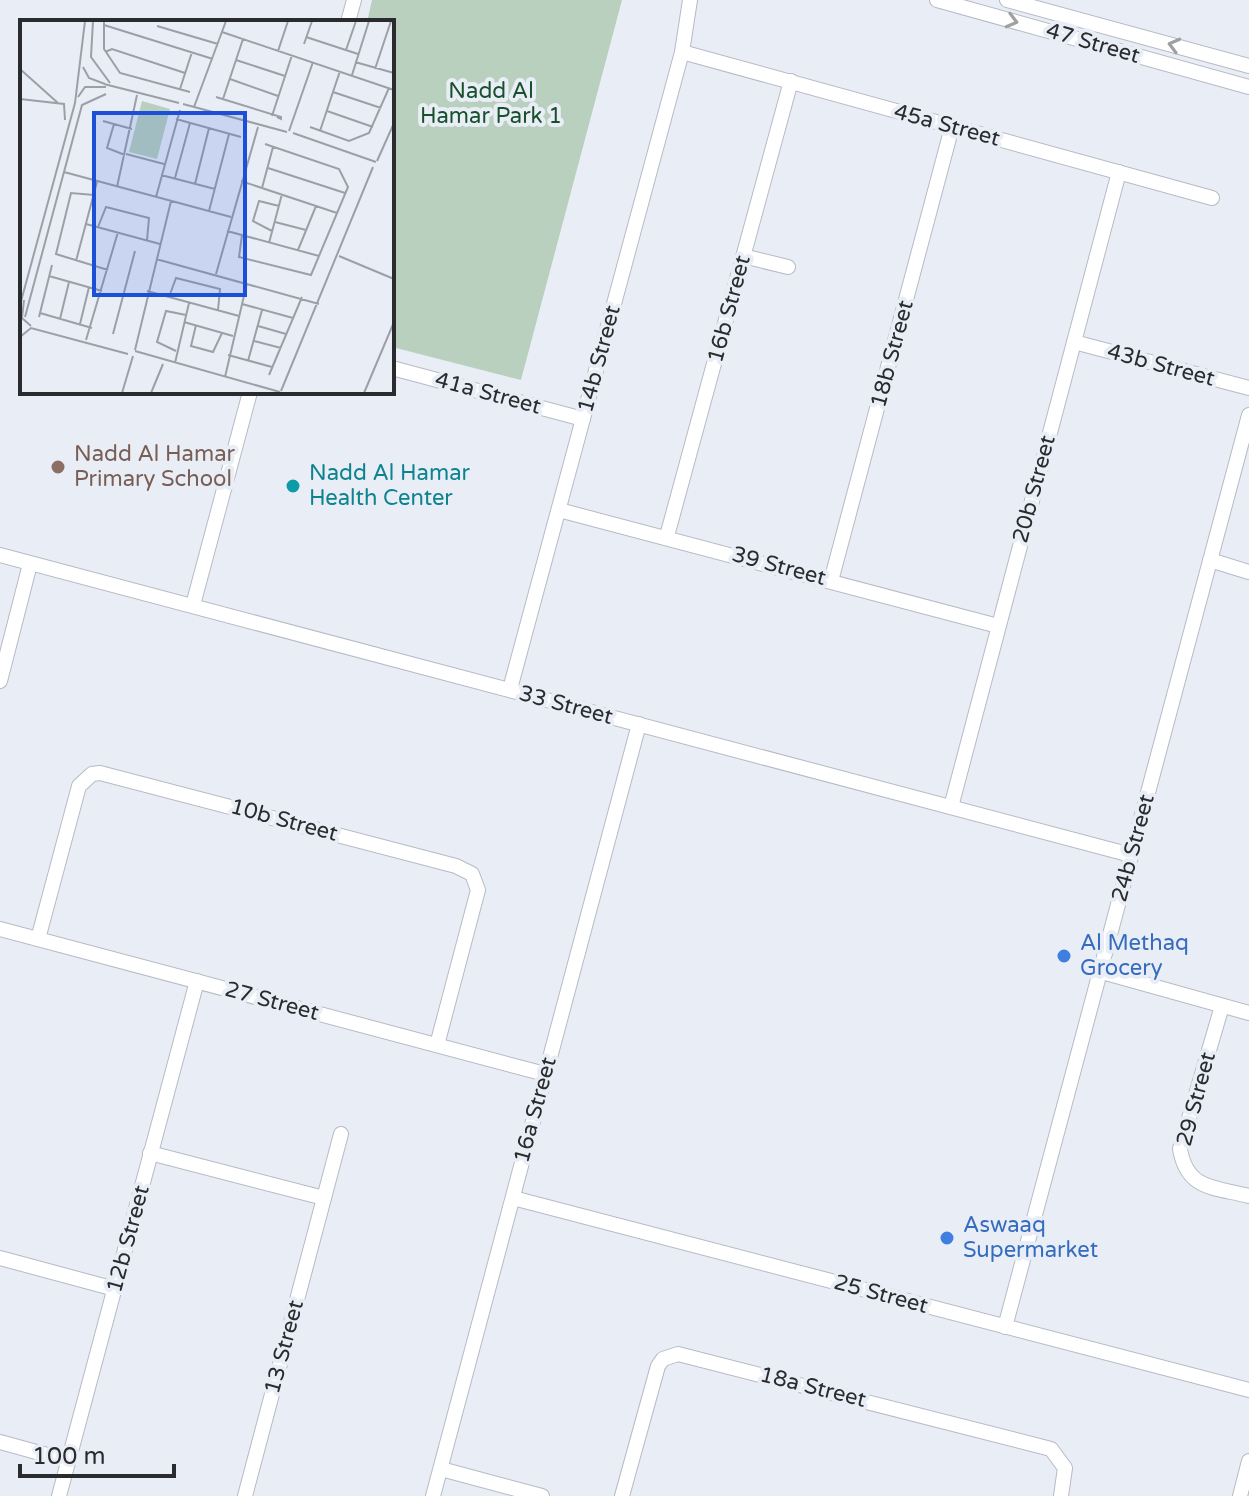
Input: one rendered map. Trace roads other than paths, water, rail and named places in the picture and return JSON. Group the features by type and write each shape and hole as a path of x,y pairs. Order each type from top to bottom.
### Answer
{"street":[{"path":"349,20 354,0"},
{"name":"14b Street","path":"510,689 682,52 690,0"},
{"name":"14b Street","path":"687,28 699,0"},
{"name":"47 Street","path":"937,0 1249,87"},
{"name":"47 Street","path":"1007,0 1249,66"},
{"name":"45a Street","path":"682,52 1212,198"},
{"name":"16b Street","path":"667,536 791,81"},
{"name":"18b Street","path":"831,581 952,127"},
{"name":"20b Street","path":"951,807 1119,172"},
{"path":"743,256 788,267"},
{"name":"43b Street","path":"1074,342 1249,388"},
{"name":"41a Street","path":"394,369 583,419"},
{"path":"193,605 249,394"},
{"name":"24b Street","path":"1005,1327 1249,415"},
{"name":"39 Street","path":"559,510 667,536 998,626"},
{"name":"33 Street","path":"0,555 1131,855"},
{"path":"1210,560 1249,572"},
{"path":"0,679 30,564"},
{"name":"16a Street","path":"433,1496 639,724"},
{"name":"10b Street","path":"38,939 79,786 92,774 100,773 456,866 472,874 478,890 437,1045"},
{"name":"27 Street","path":"0,929 545,1074"},
{"path":"1102,972 1249,1013"},
{"name":"12b Street","path":"59,1496 197,981"},
{"name":"29 Street","path":"1222,1006 1180,1149 1183,1169 1197,1182 1249,1196"},
{"name":"13 Street","path":"245,1496 341,1134"},
{"path":"150,1153 324,1198"},
{"name":"25 Street","path":"513,1198 1249,1390"},
{"path":"0,1258 115,1289"},
{"name":"18a Street","path":"622,1496 658,1366 670,1355 678,1354 1051,1449 1065,1468 1061,1496"},
{"path":"0,1442 69,1461"},
{"path":"1240,1496 1249,1461"},
{"path":"441,1469 542,1496"}],"place":[{"name":"Nadd Al Hamar Primary School","path":"58,467"},
{"name":"Nadd Al Hamar Health Center","path":"293,486"},
{"name":"Al Methaq Grocery","path":"1064,956"},
{"name":"Aswaaq Supermarket","path":"947,1238"}],"park label":[{"name":"Nadd Al Hamar Park 1","path":"491,104"}]}
